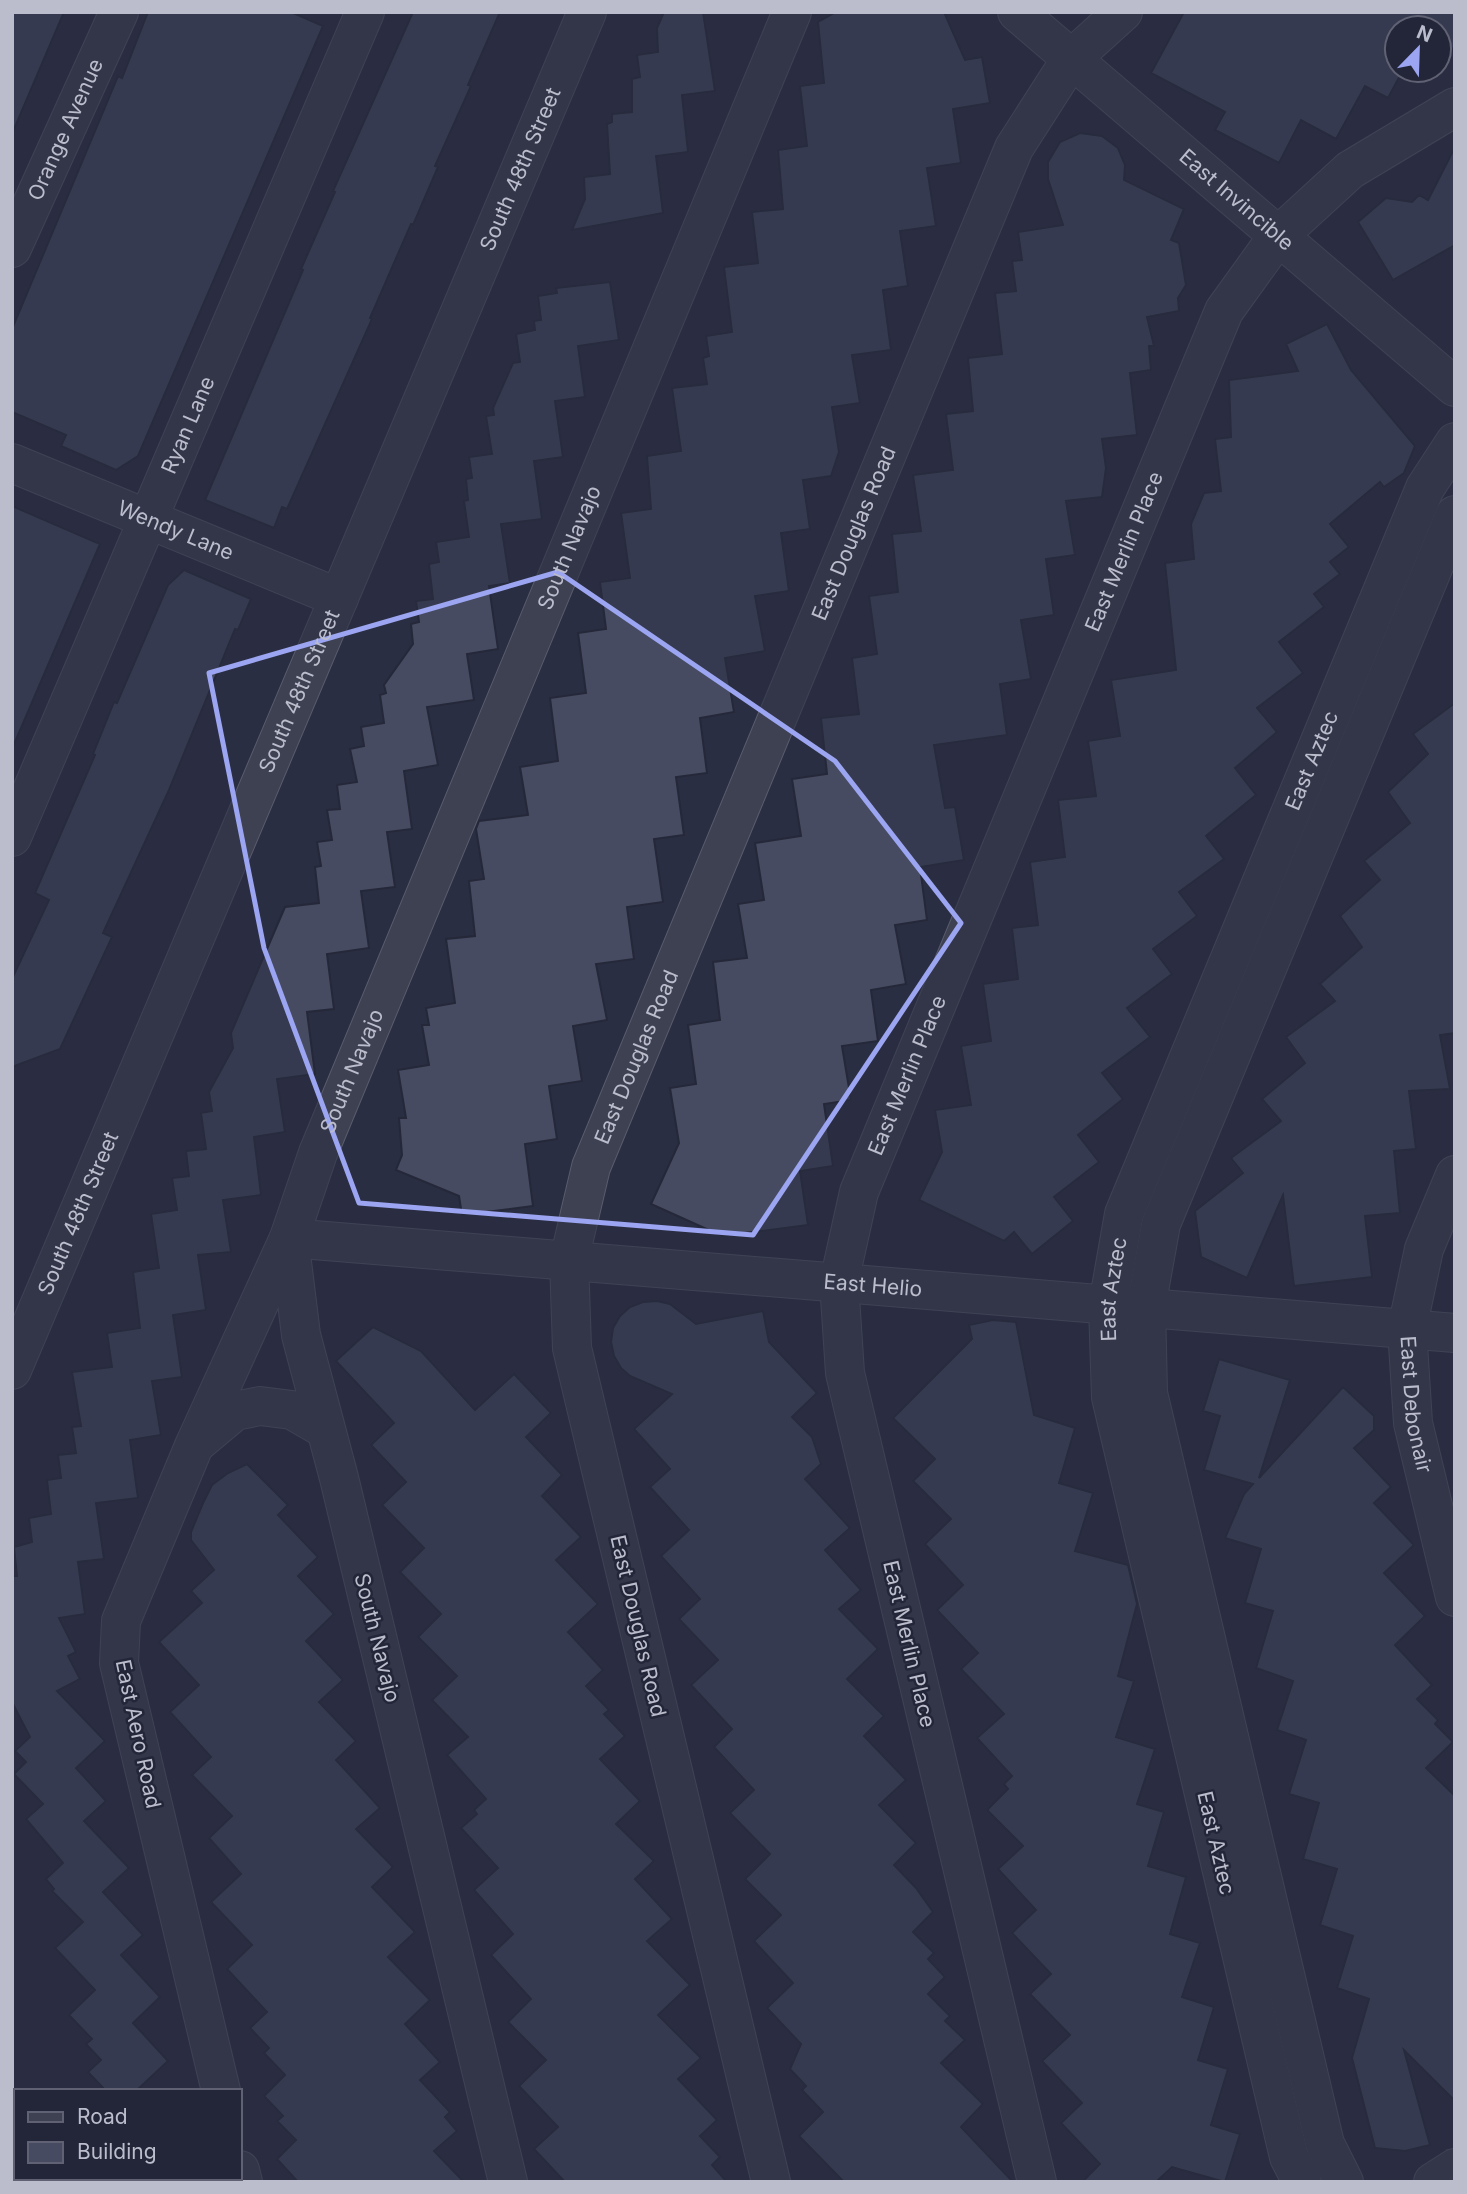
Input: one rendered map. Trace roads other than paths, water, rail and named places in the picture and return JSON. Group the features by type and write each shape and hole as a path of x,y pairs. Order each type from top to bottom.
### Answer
{"street":[{"name":"Orange Avenue","path":"12,248 119,12"},
{"name":"Ryan Lane","path":"12,837 365,12"},
{"name":"South 48th Street","path":"12,1370 587,12"},
{"name":"South Navajo","path":"508,2182 301,1335 289,1238 318,1153 792,12"},
{"name":"East Invincible","path":"1017,12 1455,387"},
{"name":"East Douglas Road","path":"771,2182 572,1348 569,1260 591,1167 1014,148 1071,59 1123,12"},
{"name":"East Merlin Place","path":"1037,2182 845,1373 839,1282 859,1192 1224,311 1278,236 1350,170 1455,107"},
{"name":"East Aztec","path":"1302,2182 1289,2157 1111,1397 1108,1304 1124,1213 1425,488 1455,442"},
{"name":"Wendy Lane","path":"12,463 339,598"},
{"name":"East Aztec","path":"1344,2182 1325,2144 1148,1392 1146,1307 1161,1224 1455,515"},
{"name":"East Debonair","path":"1455,1175 1424,1250 1406,1329 1413,1423 1455,1597"},
{"name":"East Helio","path":"289,1238 1455,1333"},
{"name":"East Aero Road","path":"221,2089 119,1663 121,1621 194,1446 289,1238"},
{"path":"194,1446 235,1411 260,1406 292,1410 325,1429"},
{"path":"1433,2182 1455,2168"}]}
